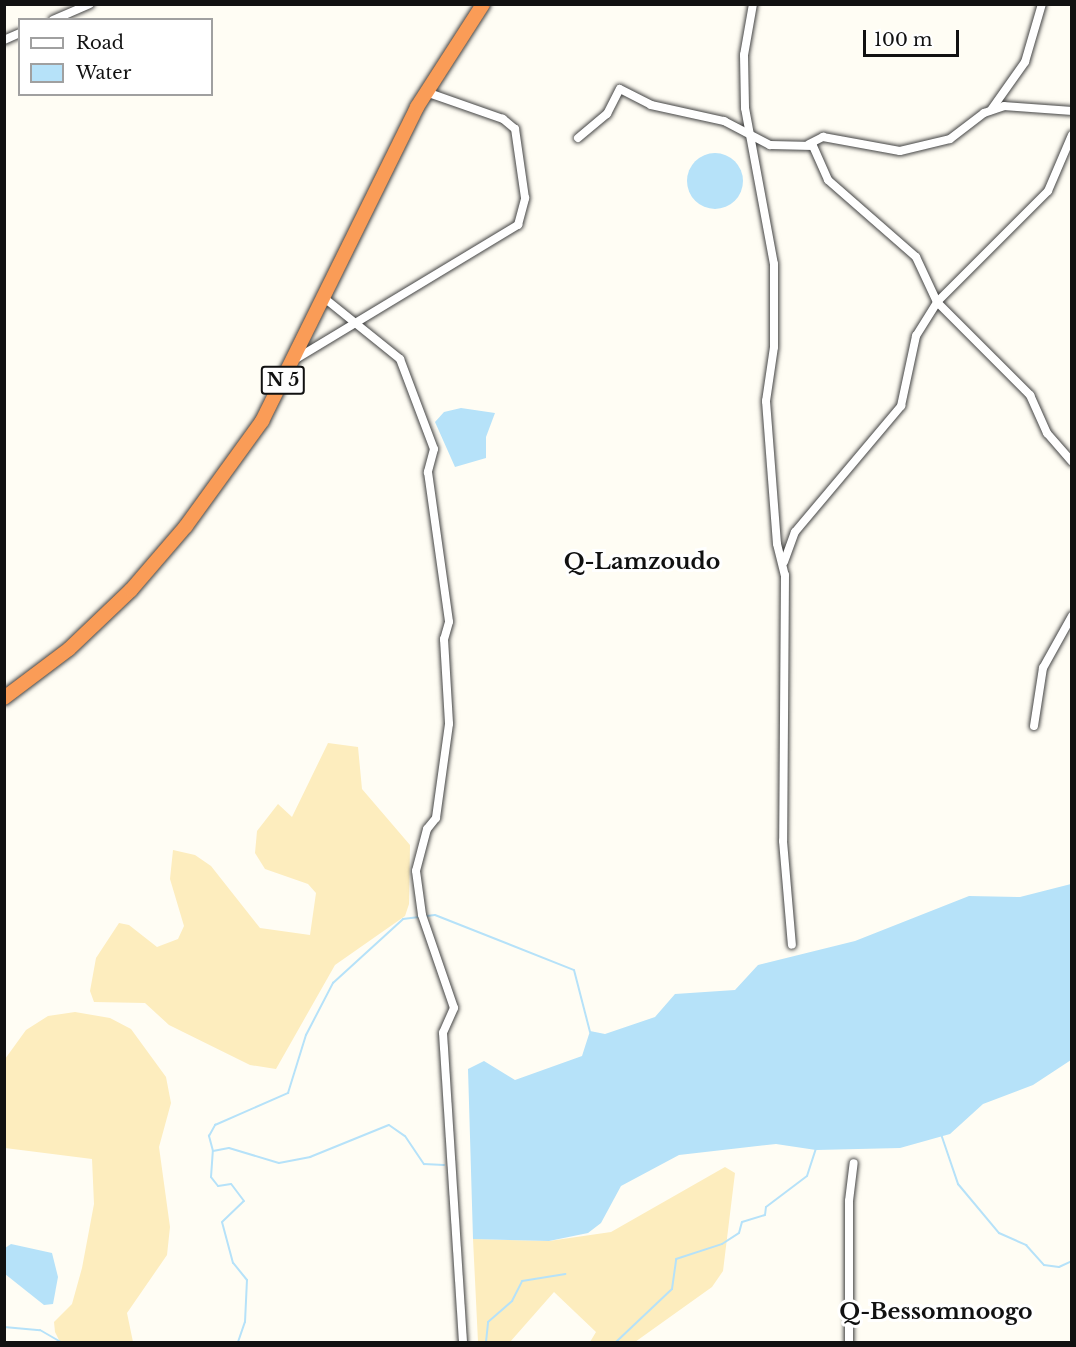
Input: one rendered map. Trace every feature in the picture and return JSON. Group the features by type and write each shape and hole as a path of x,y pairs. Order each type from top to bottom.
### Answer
{"highway":[{"name":"N 5","path":"4,698 69,649 159,559 262,421 426,93 483,4"}],"street":[{"path":"58,18 90,4"},
{"path":"753,4 744,55 745,108 774,264 774,347 766,412 777,544 784,564"},
{"path":"990,111 1025,62 1042,4"},
{"path":"4,40 18,34"},
{"path":"578,138 607,114 620,89 651,105 724,121 752,136 786,149 809,144 823,137 900,151 950,139 990,111 1004,106 1071,111"},
{"path":"293,361 499,241 523,215 524,170 515,129 502,119 426,93"},
{"path":"792,945 783,841 784,564 795,532 901,406 916,336 937,302 1048,191 1071,135"},
{"path":"809,144 828,180 916,257 937,302 1030,395 1047,433 1071,462"},
{"path":"323,297 353,326 399,359 434,449 428,472 449,622 444,639 449,724 436,818 427,829 416,871 422,915 454,1008 443,1033 462,1342"},
{"path":"1034,726 1043,668 1071,616"},
{"path":"849,1342 849,1201 854,1163"}],"sand":[{"path":"328,743 358,747 362,789 410,845 409,904 405,916 335,965 276,1069 250,1065 169,1025 145,1003 94,1002 90,991 96,958 119,923 129,925 157,947 178,939 184,926 170,879 173,850 195,855 211,866 260,928 310,935 316,893 308,884 265,869 255,853 257,831 278,804 292,817"},
{"path":"75,1012 110,1018 131,1029 166,1077 171,1103 159,1147 170,1227 167,1255 127,1313 133,1342 60,1342 55,1332 54,1322 72,1304 82,1268 94,1204 92,1159 5,1148 5,1059 26,1030 48,1016"},
{"path":"725,1167 735,1173 723,1271 712,1287 635,1342 590,1342 596,1332 554,1292 510,1342 478,1342 473,1239 549,1241 611,1232"}],"water":[{"path":"709,153 721,153 731,157 739,165 743,181 739,197 731,205 721,209 709,209 699,205 691,197 687,187 687,175 691,165 699,157"},
{"path":"461,408 495,413 486,437 486,458 455,467 435,422 444,412"},
{"path":"1071,884 1071,1060 1033,1085 983,1104 950,1134 900,1148 816,1150 776,1144 679,1155 621,1186 601,1223 588,1233 549,1241 473,1239 468,1069 484,1061 515,1080 582,1056 590,1031 605,1034 655,1017 675,994 735,990 758,965 855,941 969,896 1020,897"},
{"path":"11,1244 52,1253 58,1277 53,1304 44,1305 5,1274 5,1248"}],"waterway":[{"path":"213,1151 209,1136 215,1125 288,1093 306,1035 333,983 403,919 435,915 574,970 590,1032"},
{"path":"238,1342 245,1322 247,1280 233,1263 222,1222 244,1201 231,1184 218,1186 211,1177 213,1151 229,1148 279,1163 310,1157 389,1125 405,1136 424,1164 444,1165"},
{"path":"941,1134 958,1184 999,1233 1026,1245 1044,1265 1059,1267 1072,1261"},
{"path":"616,1342 672,1289 676,1259 722,1244 739,1233 742,1222 765,1215 766,1207 807,1176 816,1149"},
{"path":"486,1342 488,1322 512,1301 522,1281 565,1274"},
{"path":"4,1327 40,1330 61,1342"}],"district":[{"name":"Q-Lamzoudo","path":"642,562"},
{"name":"Q-Bessomnoogo","path":"936,1312"}]}
